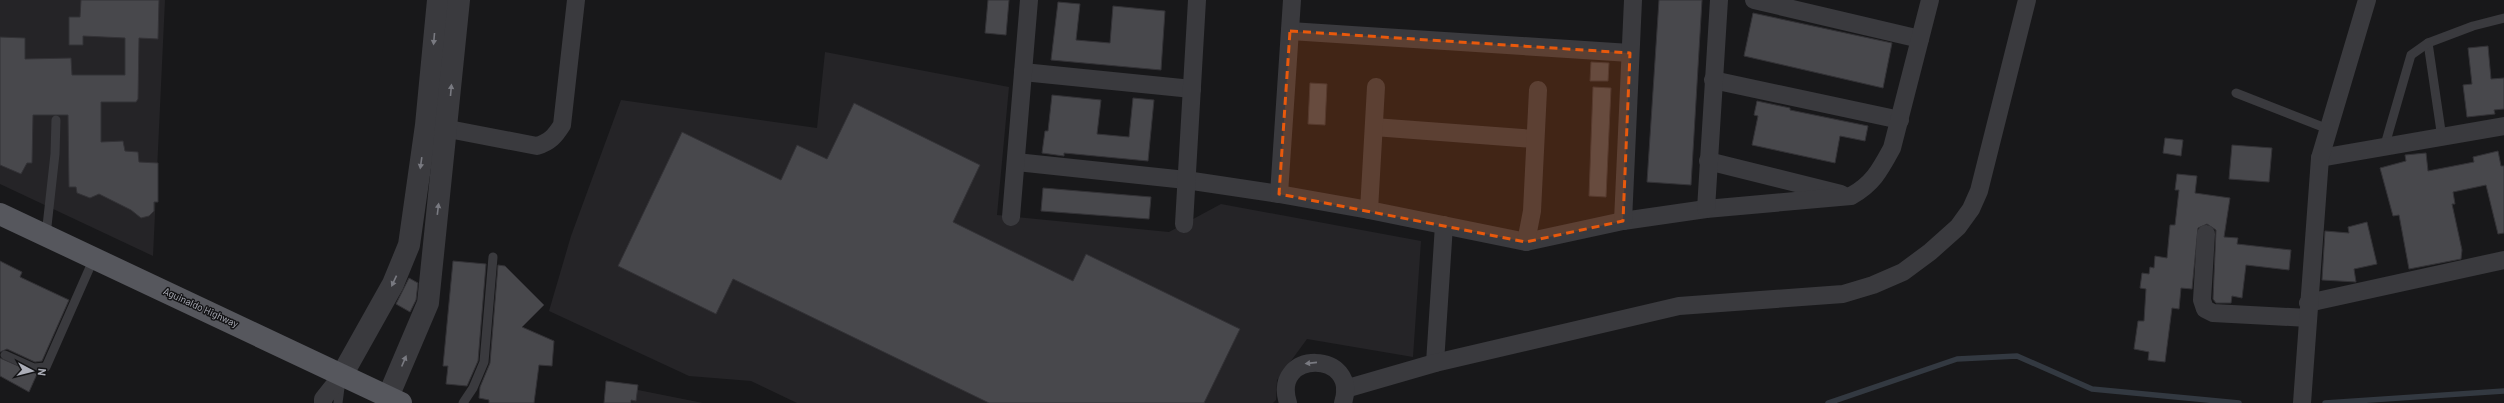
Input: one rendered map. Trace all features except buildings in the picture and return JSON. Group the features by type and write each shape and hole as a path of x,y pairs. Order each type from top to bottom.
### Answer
{"main road":[{"name":"Aguinaldo Highway","path":"0,214 395,400"}],"street":[{"path":"323,403 323,399 342,375 393,284 409,245 426,125 438,0"},
{"path":"395,400 428,303 459,0"},
{"path":"426,125 537,146 546,143 554,137 562,125 576,0"},
{"path":"1011,217 1029,0"},
{"path":"1184,224 1197,0"},
{"path":"1279,194 1292,0"},
{"path":"1623,221 1633,0"},
{"path":"1706,209 1719,0"},
{"path":"1754,0 1920,39"},
{"path":"1016,162 1186,180 1279,194 1369,210 1526,242 1623,221 1706,209 1824,200 1851,196 1867,187 1880,170 1892,148 1930,0"},
{"path":"1287,403 1287,383 1294,372 1305,364 1323,363 1331,366 1338,372 1344,396 1435,363 1679,306 1843,294 1874,285 1904,272 1930,252 1958,227 1971,209 1979,191 2027,0"},
{"path":"2302,403 2320,158 2368,0"},
{"path":"1290,31 1630,53"},
{"path":"1023,72 1192,88"},
{"path":"1713,80 1900,120"},
{"path":"1369,210 1376,87"},
{"path":"1526,242 1532,211 1534,139 1538,90"},
{"path":"2320,158 2504,126"},
{"path":"1374,127 1534,139"},
{"path":"1708,161 1851,196"},
{"path":"1435,363 1444,225"},
{"path":"2206,234 2202,300 2205,309 2213,313 2308,310 2504,260"}],"lane":[{"path":"2384,148 2411,55 2428,43 2473,26 2504,18"},
{"path":"2428,43 2442,138"},
{"path":"2236,93 2328,129"},
{"path":"46,235 55,154 56,120"},
{"path":"463,403 473,388 484,362 493,257"},
{"path":"5,355 34,368 46,367 94,258"},
{"path":"338,403 342,375"}],"highlighted area":[{"path":"1290,31 1630,53 1623,221 1526,242 1279,194"}],"shaded area":[{"path":"0,0 165,0 153,256 0,184"},
{"path":"825,52 1009,87 997,215 1169,232 1221,204 1421,241 1413,357 1307,339 1277,380 1276,400 1273,403 797,403 751,381 689,376 549,311 571,236 621,100 817,128"},
{"path":"633,389 703,403 632,403"}],"waterway":[{"path":"1828,403 1957,359 2017,356 2092,389 2239,403"},
{"path":"2325,403 2504,391"}]}
